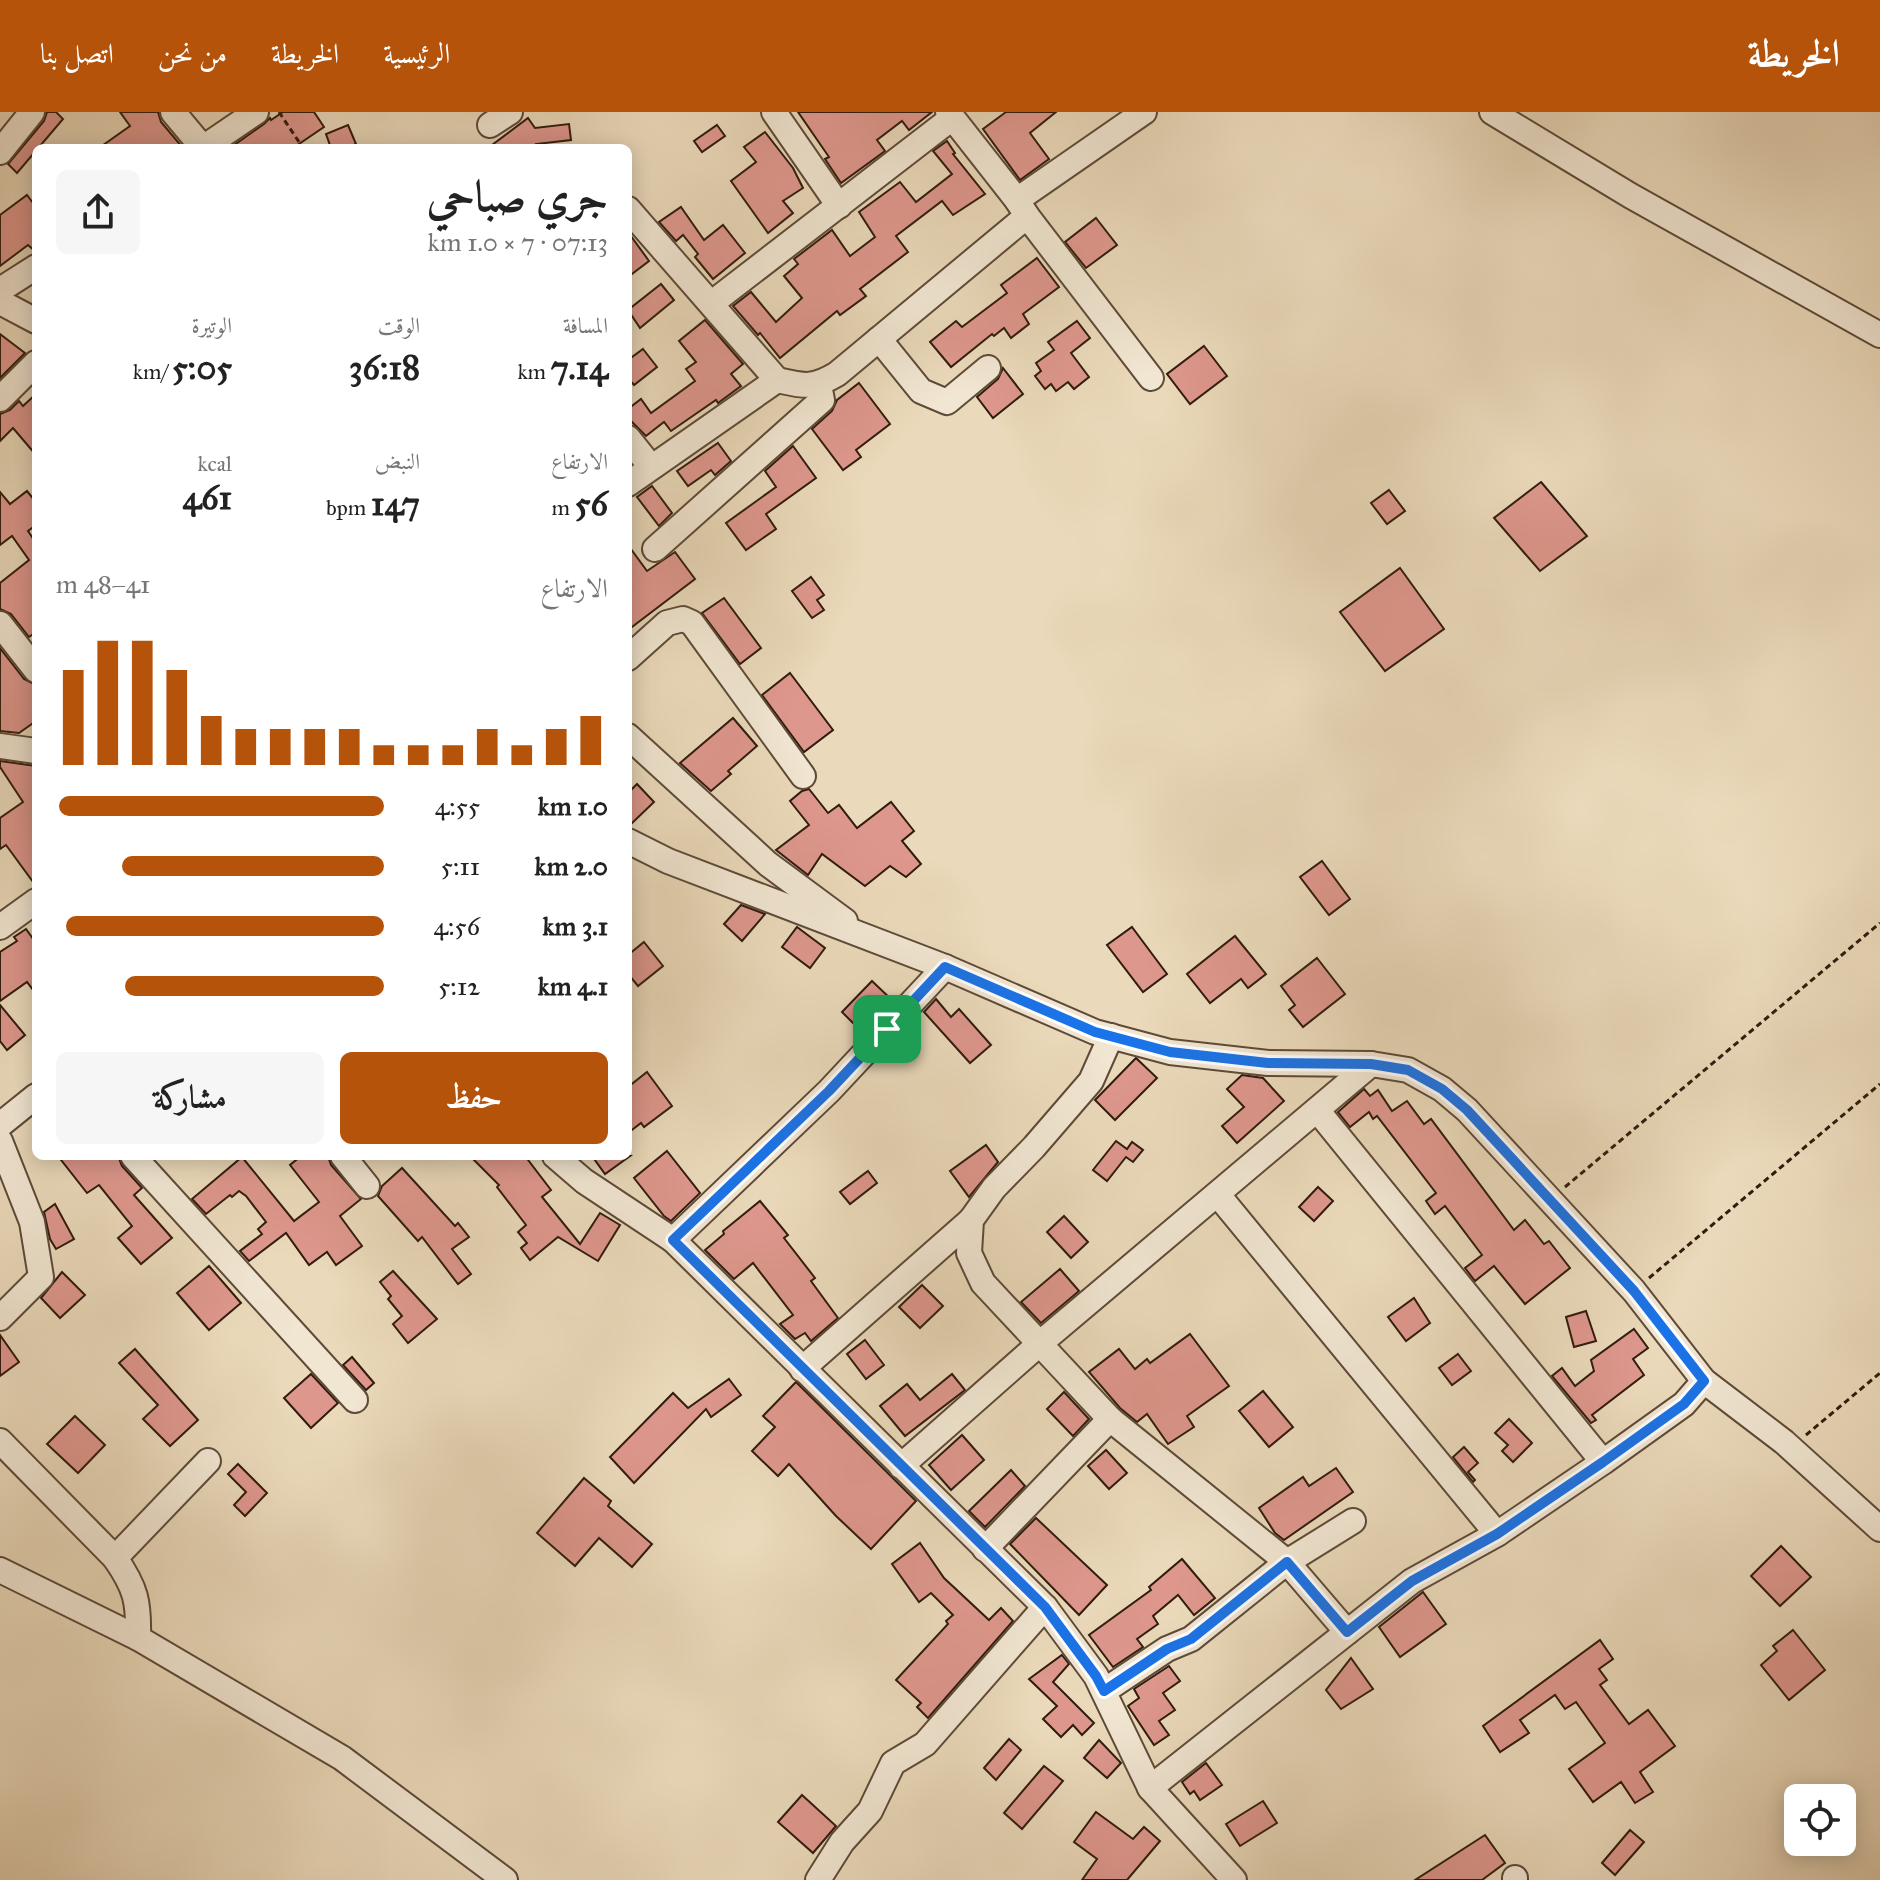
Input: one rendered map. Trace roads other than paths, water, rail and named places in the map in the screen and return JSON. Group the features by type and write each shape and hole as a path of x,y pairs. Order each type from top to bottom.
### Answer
{"street":[{"path":"0,152 32,112"},
{"path":"173,112 200,144"},
{"path":"209,144 256,112"},
{"path":"774,112 839,206"},
{"path":"632,213 777,380 819,385 879,339 1022,208 1144,112"},
{"path":"1492,112 1631,196 1880,335"},
{"path":"712,303 839,206 950,115 1151,378"},
{"path":"0,290 32,270"},
{"path":"0,302 32,319"},
{"path":"879,339 921,391 947,402 988,368"},
{"path":"0,399 32,367"},
{"path":"632,481 777,380"},
{"path":"655,549 822,400 819,385"},
{"path":"632,443 651,467"},
{"path":"632,654 667,623 683,619 692,623 803,776"},
{"path":"0,624 32,665"},
{"path":"632,740 768,864 842,917 856,933"},
{"path":"0,746 32,750"},
{"path":"632,843 668,861 945,967 1095,1032 1170,1052 1268,1063 1371,1064 1408,1070 1442,1089 1467,1110 1634,1291 1704,1381 1790,1448 1880,1529"},
{"path":"0,927 32,904"},
{"path":"673,1240 829,1091 945,967"},
{"path":"802,1369 971,1220 994,1188 1091,1081 1111,1036"},
{"path":"901,1466 1038,1345 1371,1064"},
{"path":"0,1125 32,1099"},
{"path":"1317,1110 1603,1462"},
{"path":"0,1141 32,1222 41,1277 0,1318"},
{"path":"137,1160 355,1400"},
{"path":"346,1160 367,1186"},
{"path":"560,1160 584,1181 673,1240 1045,1607 1096,1676 1150,1788 1234,1880"},
{"path":"1218,1195 1497,1534"},
{"path":"971,1220 969,1253 983,1283 1038,1345 1110,1419 1287,1562 1347,1632"},
{"path":"1150,1788 1412,1581 1497,1534 1603,1462 1684,1404 1704,1381"},
{"path":"985,1549 1110,1419"},
{"path":"0,1441 115,1558 130,1579 139,1602 138,1638"},
{"path":"115,1558 208,1461"},
{"path":"1104,1691 1167,1649 1191,1639 1287,1562 1353,1521"},
{"path":"0,1570 138,1638 342,1758 505,1880"},
{"path":"818,1880 842,1842 870,1811 893,1763 925,1744 1045,1607"}]}
